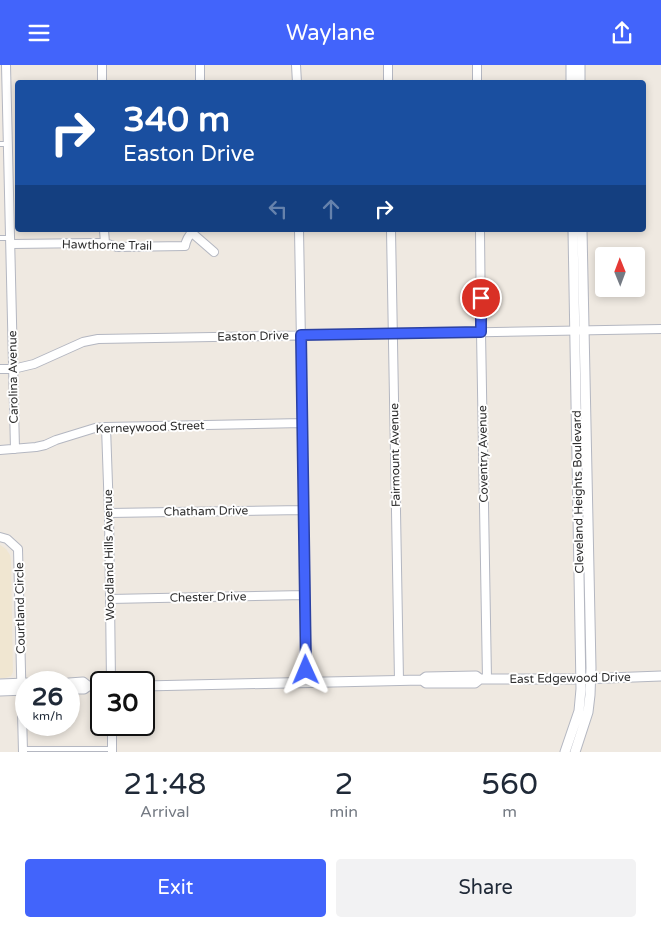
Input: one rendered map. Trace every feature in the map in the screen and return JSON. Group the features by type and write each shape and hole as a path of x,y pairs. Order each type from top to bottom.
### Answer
{"street":[{"name":"Carolina Avenue","path":"6,65 3,97 4,144 9,191 10,241 8,287 15,449"},
{"path":"102,65 102,80"},
{"path":"200,65 200,80"},
{"path":"296,65 297,80"},
{"path":"388,65 388,80"},
{"path":"477,65 477,80"},
{"path":"571,65 571,80"},
{"path":"580,65 580,80"},
{"path":"0,191 9,191"},
{"path":"104,232 105,243"},
{"name":"Hawthorne Trail","path":"10,241 105,243 117,247 186,246 186,242 192,232"},
{"path":"194,232 214,252"},
{"path":"299,232 307,682"},
{"name":"Fairmount Avenue","path":"391,232 399,680"},
{"name":"Coventry Avenue","path":"480,232 484,679"},
{"name":"Cleveland Heights Boulevard","path":"573,232 579,330 588,712 575,752"},
{"name":"Cleveland Heights Boulevard","path":"579,330 582,232"},
{"name":"Easton Drive","path":"0,369 13,369 34,364 83,342 98,339 661,329"},
{"name":"Kerneywood Street","path":"0,450 36,447 79,433 106,427 303,423"},
{"name":"Woodland Hills Avenue","path":"106,427 111,671"},
{"name":"Chatham Drive","path":"109,513 304,509"},
{"name":"Courtland Circle","path":"0,537 8,539 18,549 23,671"},
{"name":"Chester Drive","path":"110,599 306,595"},
{"name":"East Edgewood Drive","path":"155,686 422,680 426,677 436,676 476,676 484,679 661,677"},
{"name":"Cleveland Heights Boulevard","path":"565,752 579,711 586,679"},
{"path":"80,682 84,682 88,686 80,689"},
{"path":"0,684 15,686"},
{"path":"0,691 15,688"},
{"path":"23,736 23,751"},
{"path":"112,736 112,750"}],"lane":[{"path":"0,238 10,241"},
{"path":"23,751 112,750"}],"shaded area":[{"path":"0,545 6,549 11,561 13,672 11,676 5,678 0,678"}],"route":[{"path":"306,670 301,335 481,332 481,298"}]}
